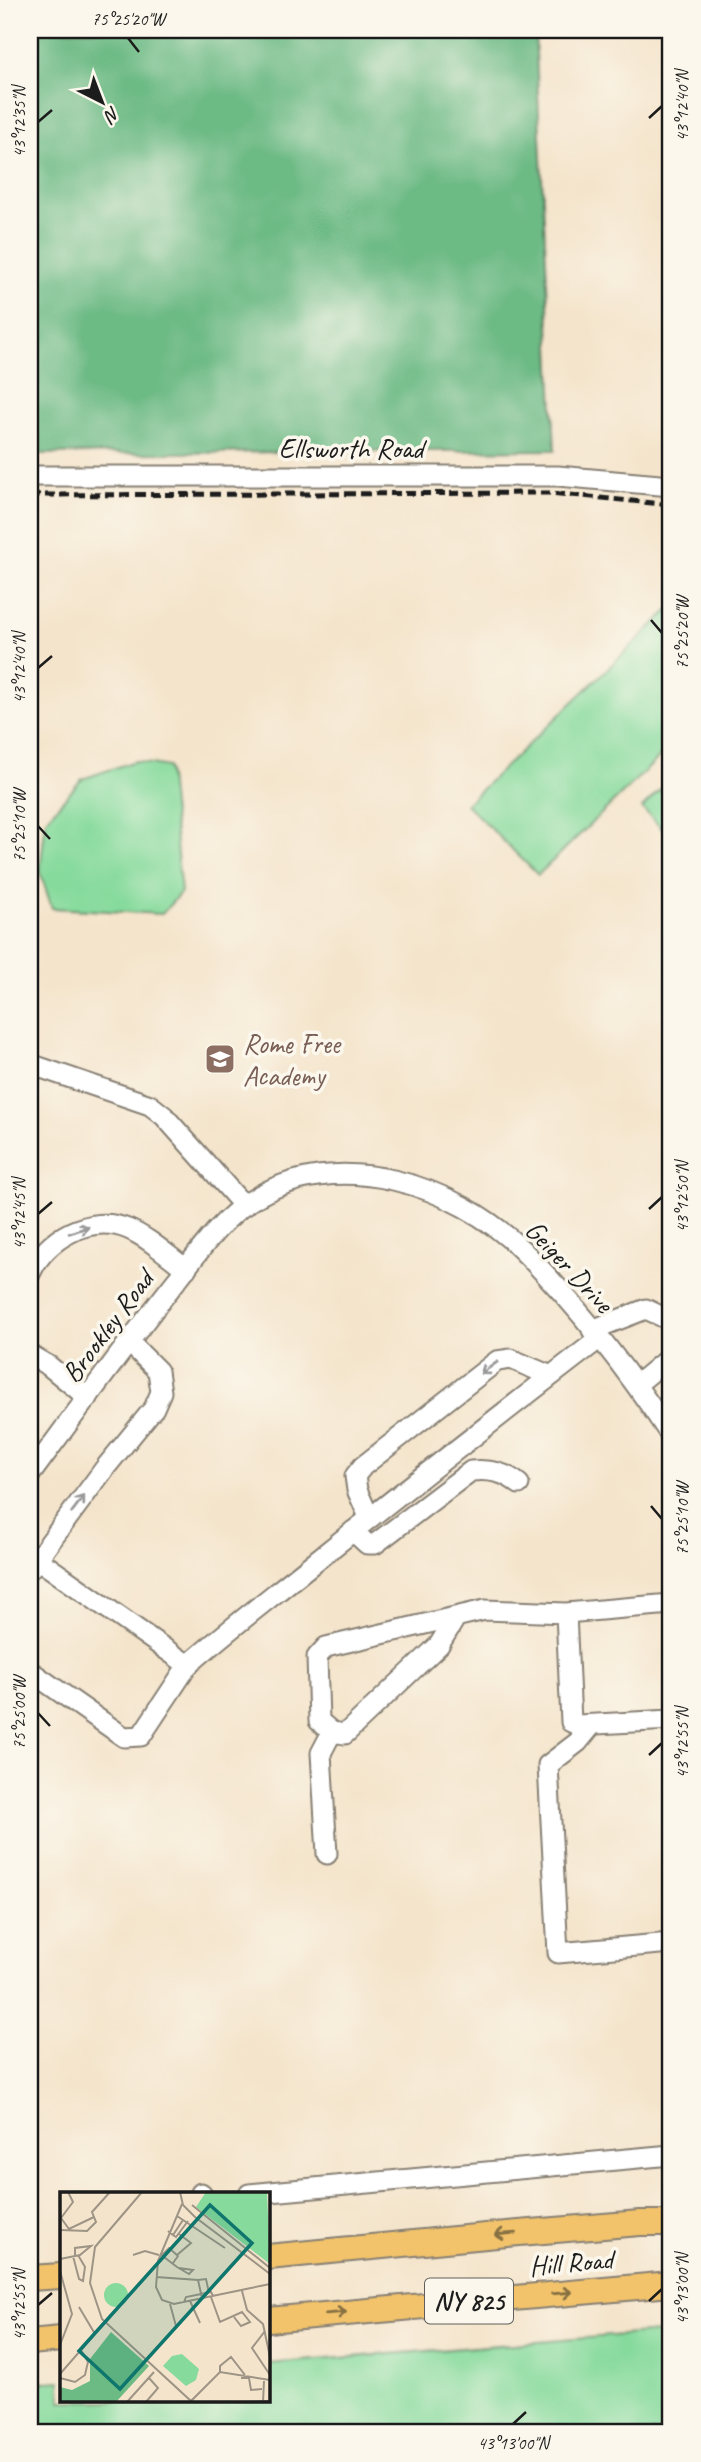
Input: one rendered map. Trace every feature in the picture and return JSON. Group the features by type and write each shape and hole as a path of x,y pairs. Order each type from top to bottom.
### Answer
{"main road":[{"name":"Hill Road","path":"270,2257 533,2232 671,2223"},
{"path":"30,2278 60,2276"},
{"name":"Hill Road","path":"270,2320 671,2284"},
{"path":"30,2342 60,2339"}],"street":[{"name":"Ellsworth Road","path":"30,476 558,476 671,486"},
{"path":"30,1064 150,1105 164,1116 238,1210"},
{"name":"Geiger Drive","path":"238,1210 280,1185 323,1175 356,1173 401,1180 461,1206 496,1228 522,1250 636,1385 671,1437"},
{"name":"Brookley Road","path":"30,1475 210,1238 238,1210"},
{"path":"30,1274 43,1252 63,1236 84,1227 103,1224 125,1228 140,1235 186,1269"},
{"path":"30,1671 124,1737 141,1736 188,1665 237,1622 551,1376 596,1335 646,1309 671,1321"},
{"path":"129,1342 158,1371 161,1392 154,1408 32,1560 188,1665"},
{"path":"30,1355 49,1366 88,1398"},
{"path":"636,1385 671,1356"},
{"path":"369,1517 357,1490 355,1476 363,1466 497,1361 511,1359 551,1376"},
{"path":"353,1531 368,1544 375,1544 471,1471 508,1474 519,1484"},
{"path":"456,1617 439,1644 345,1734 332,1732 319,1721 317,1657 326,1647 485,1610 566,1613 671,1604"},
{"path":"566,1613 571,1722 592,1725 671,1720"},
{"path":"592,1725 578,1742 548,1765 558,1953 671,1943"},
{"path":"327,1854 321,1754 332,1732"},
{"path":"270,2192 671,2155"}],"green space":[{"path":"30,30 535,30 555,450 30,454"},
{"path":"671,608 671,746 538,875 466,804"},
{"path":"135,761 168,767 181,892 162,914 52,908 40,872 46,819 82,779"},
{"path":"671,779 671,838 642,808"},
{"path":"671,2331 671,2432 30,2432 30,2383 60,2381 60,2402 270,2402 270,2364"}],"railway":[{"path":"30,495 551,493 671,505"}],"place":[{"name":"Rome Free Academy","path":"220,1059"}]}
